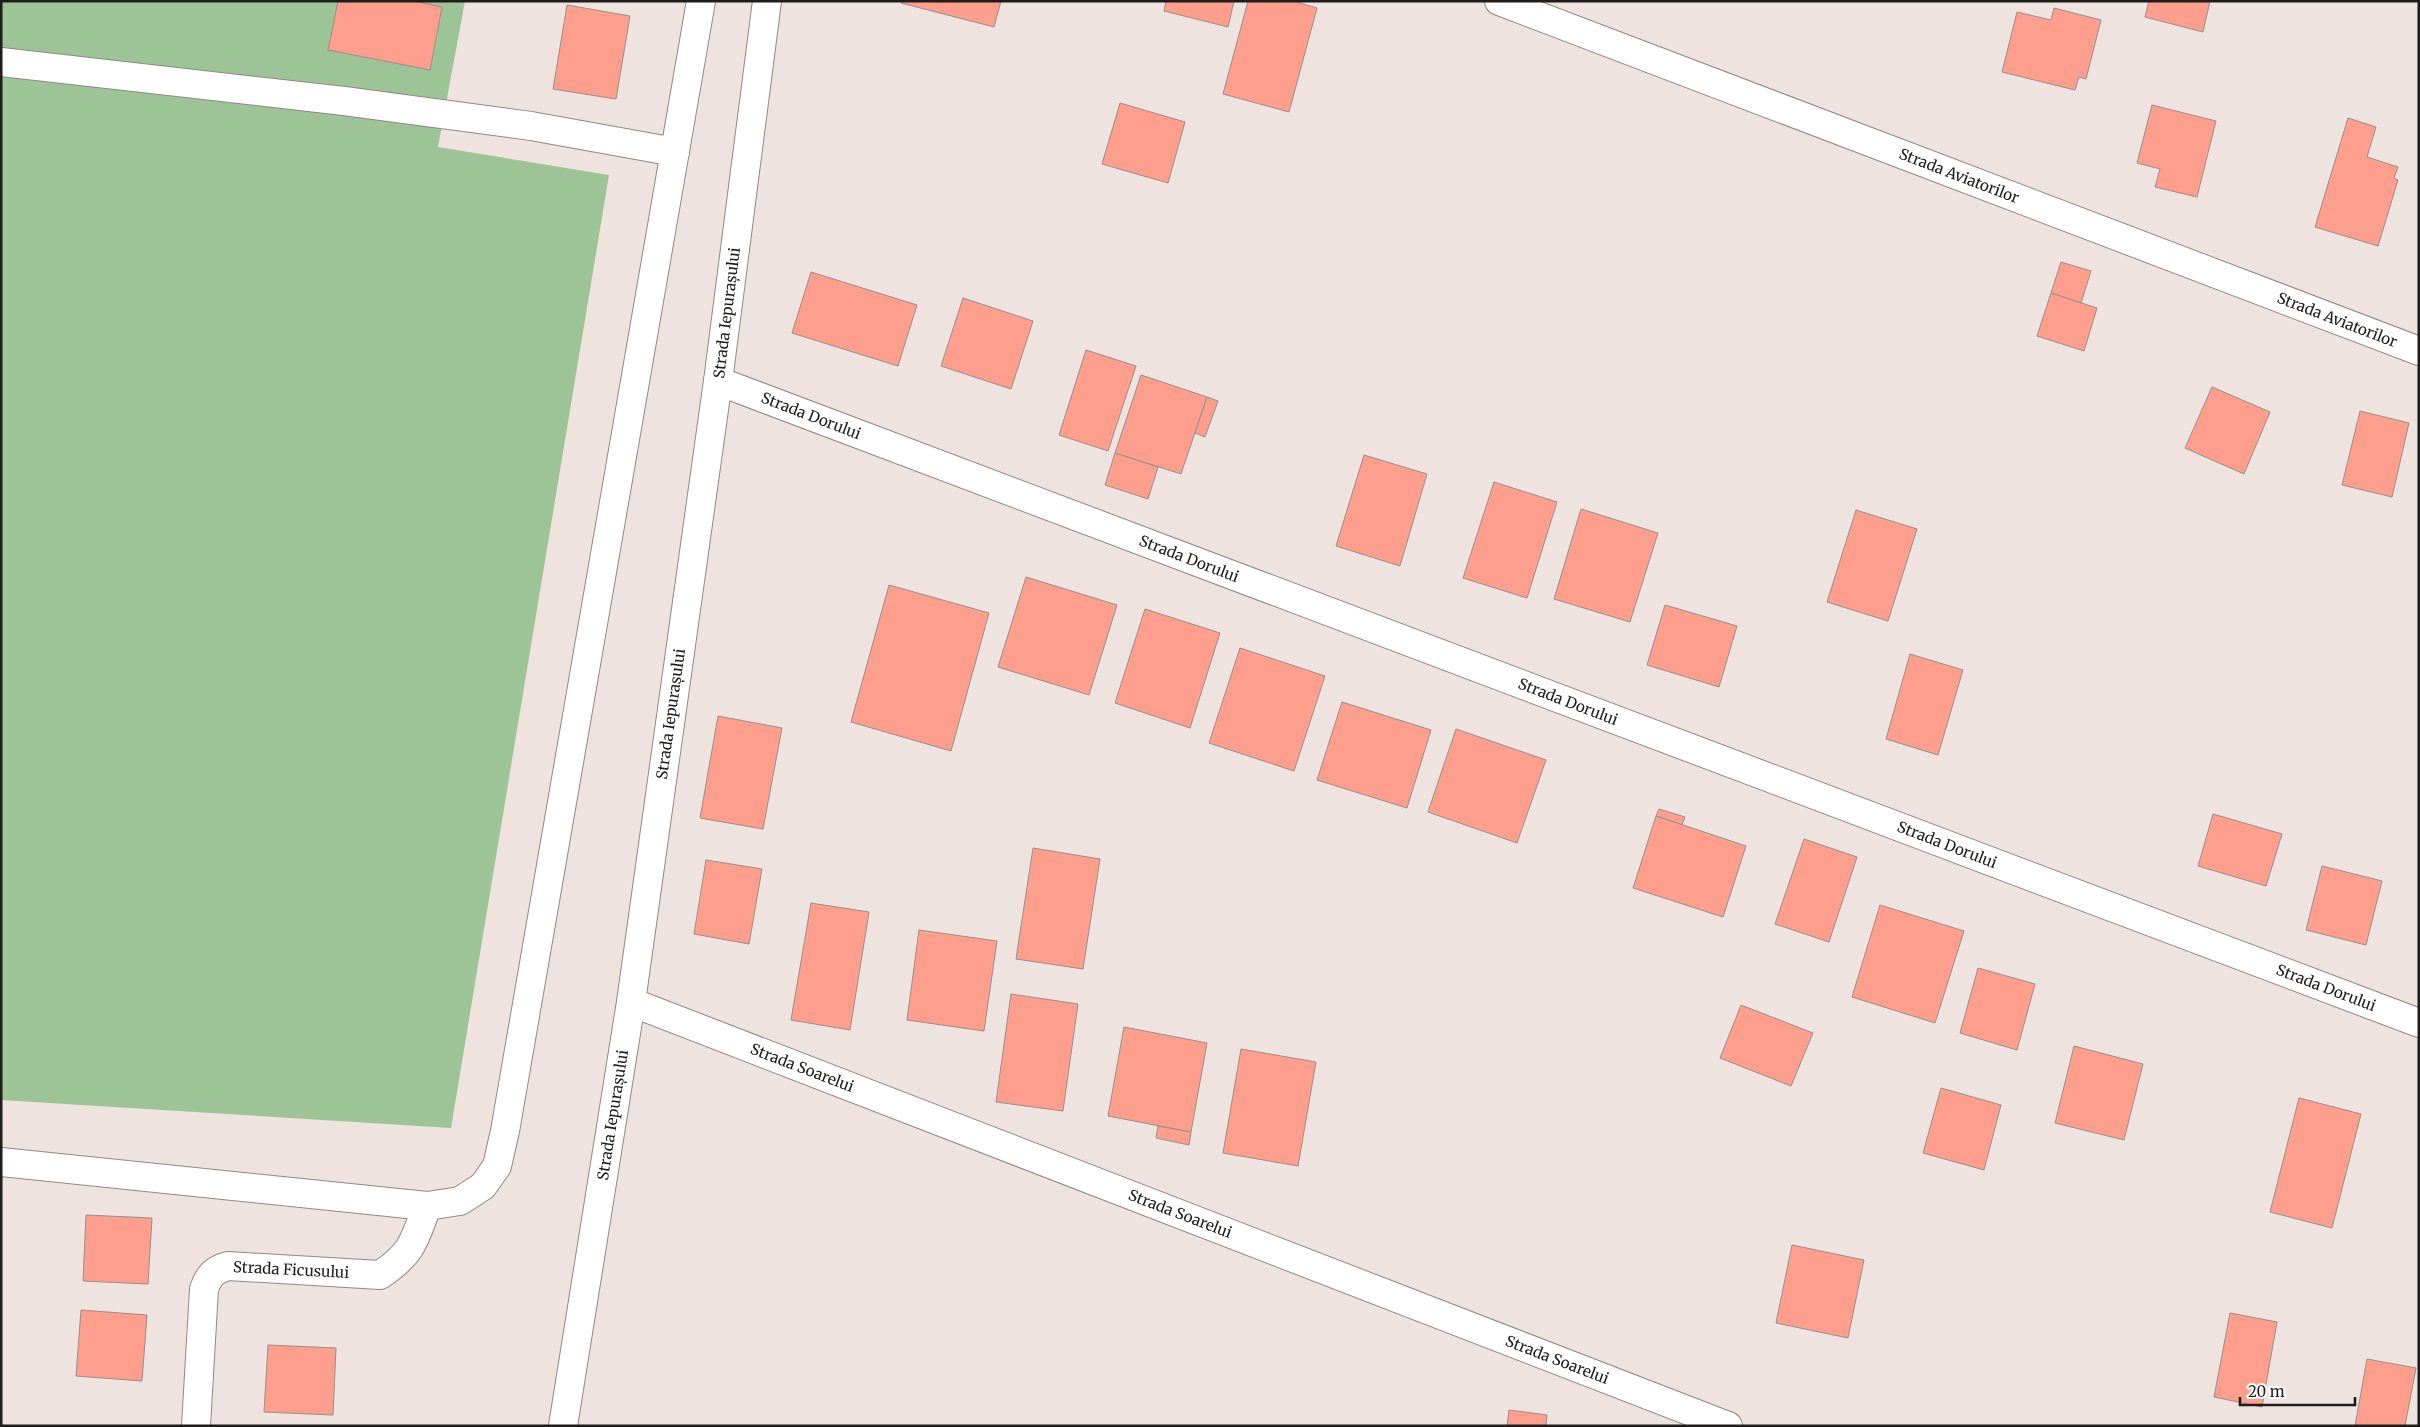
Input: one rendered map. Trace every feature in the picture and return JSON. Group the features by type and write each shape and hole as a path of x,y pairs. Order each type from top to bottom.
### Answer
{"street":[{"path":"1,1162 427,1206 460,1202 482,1186 497,1166 505,1131 701,1"},
{"name":"Strada Iepurașului","path":"563,1426 631,1002 718,381 767,1"},
{"name":"Strada Aviatorilor","path":"1499,1 2419,351"},
{"path":"1,62 344,101 531,126 675,152"},
{"name":"Strada Dorului","path":"718,381 2419,1023"},
{"name":"Strada Soarelui","path":"631,1002 1728,1426"},
{"name":"Strada Ficusului","path":"196,1426 204,1289 209,1277 216,1269 228,1266 380,1275 400,1262 414,1242 427,1206"}],"green space":[{"path":"1,1 465,1 438,147 609,175 451,1128 1,1100"}],"building":[{"path":"338,1 413,1 442,7 430,70 328,50"},
{"path":"901,1 1001,1 994,27 901,3"},
{"path":"1166,1 1234,1 1228,27 1164,11"},
{"path":"1248,1 1293,1 1317,8 1289,112 1223,94"},
{"path":"2149,1 2210,1 2203,32 2145,17"},
{"path":"567,5 630,16 616,99 553,89"},
{"path":"2054,8 2101,20 2086,79 2079,77 2075,90 2002,72 2017,12 2051,20"},
{"path":"1120,103 1185,122 1168,183 1102,164"},
{"path":"2152,105 2216,121 2197,197 2155,187 2160,169 2137,163"},
{"path":"2348,118 2376,127 2367,157 2398,167 2394,178 2398,180 2378,246 2315,227"},
{"path":"2061,262 2091,271 2081,303 2051,293"},
{"path":"811,272 917,305 898,366 792,333"},
{"path":"2051,293 2097,308 2084,351 2037,336"},
{"path":"963,298 1033,321 1011,389 941,366"},
{"path":"1086,350 1136,366 1108,451 1059,435"},
{"path":"1141,375 1207,397 1181,474 1115,453"},
{"path":"2212,387 2270,412 2244,474 2185,448"},
{"path":"1207,397 1218,401 1205,437 1195,433"},
{"path":"2360,411 2409,423 2392,497 2342,485"},
{"path":"1115,453 1158,467 1148,499 1105,485"},
{"path":"1364,455 1427,474 1400,566 1336,546"},
{"path":"1494,482 1557,502 1527,598 1463,578"},
{"path":"1581,509 1658,533 1630,622 1554,599"},
{"path":"1856,510 1917,529 1888,621 1827,602"},
{"path":"1026,577 1117,605 1089,695 998,667"},
{"path":"889,585 989,613 951,751 851,722"},
{"path":"1665,605 1737,626 1719,687 1647,665"},
{"path":"1145,609 1220,633 1190,728 1115,703"},
{"path":"1240,648 1325,676 1294,771 1209,743"},
{"path":"1910,654 1963,670 1938,755 1886,739"},
{"path":"1342,702 1431,730 1407,808 1317,780"},
{"path":"718,716 782,728 763,829 700,818"},
{"path":"1456,729 1546,760 1517,843 1428,812"},
{"path":"1659,809 1685,817 1682,825 1656,816"},
{"path":"2213,814 2282,834 2266,886 2198,866"},
{"path":"1656,816 1746,846 1723,917 1633,888"},
{"path":"1804,839 1857,857 1829,942 1775,924"},
{"path":"1033,848 1100,859 1083,969 1016,959"},
{"path":"706,860 762,869 749,944 694,934"},
{"path":"2322,866 2382,881 2366,945 2306,930"},
{"path":"811,903 869,912 850,1030 791,1020"},
{"path":"1880,905 1964,931 1935,1023 1852,997"},
{"path":"919,930 997,941 984,1031 907,1020"},
{"path":"1978,968 2035,984 2017,1050 1960,1033"},
{"path":"1011,994 1078,1004 1063,1111 996,1102"},
{"path":"1741,1005 1813,1033 1791,1086 1720,1058"},
{"path":"1124,1027 1207,1043 1191,1132 1108,1116"},
{"path":"2074,1046 2143,1064 2124,1140 2055,1123"},
{"path":"1241,1049 1316,1062 1298,1166 1223,1153"},
{"path":"1941,1088 2001,1105 1984,1170 1923,1153"},
{"path":"2299,1098 2361,1114 2332,1228 2270,1212"},
{"path":"1158,1126 1191,1132 1189,1145 1156,1138"},
{"path":"86,1215 152,1218 148,1284 83,1281"},
{"path":"1792,1245 1864,1260 1848,1338 1776,1323"},
{"path":"81,1310 147,1315 142,1381 76,1376"},
{"path":"2230,1313 2277,1322 2262,1407 2214,1397"},
{"path":"268,1345 336,1348 333,1415 264,1412"},
{"path":"2367,1359 2416,1368 2405,1426 2355,1426"},
{"path":"1509,1410 1547,1415 1546,1426 1507,1426"}]}
